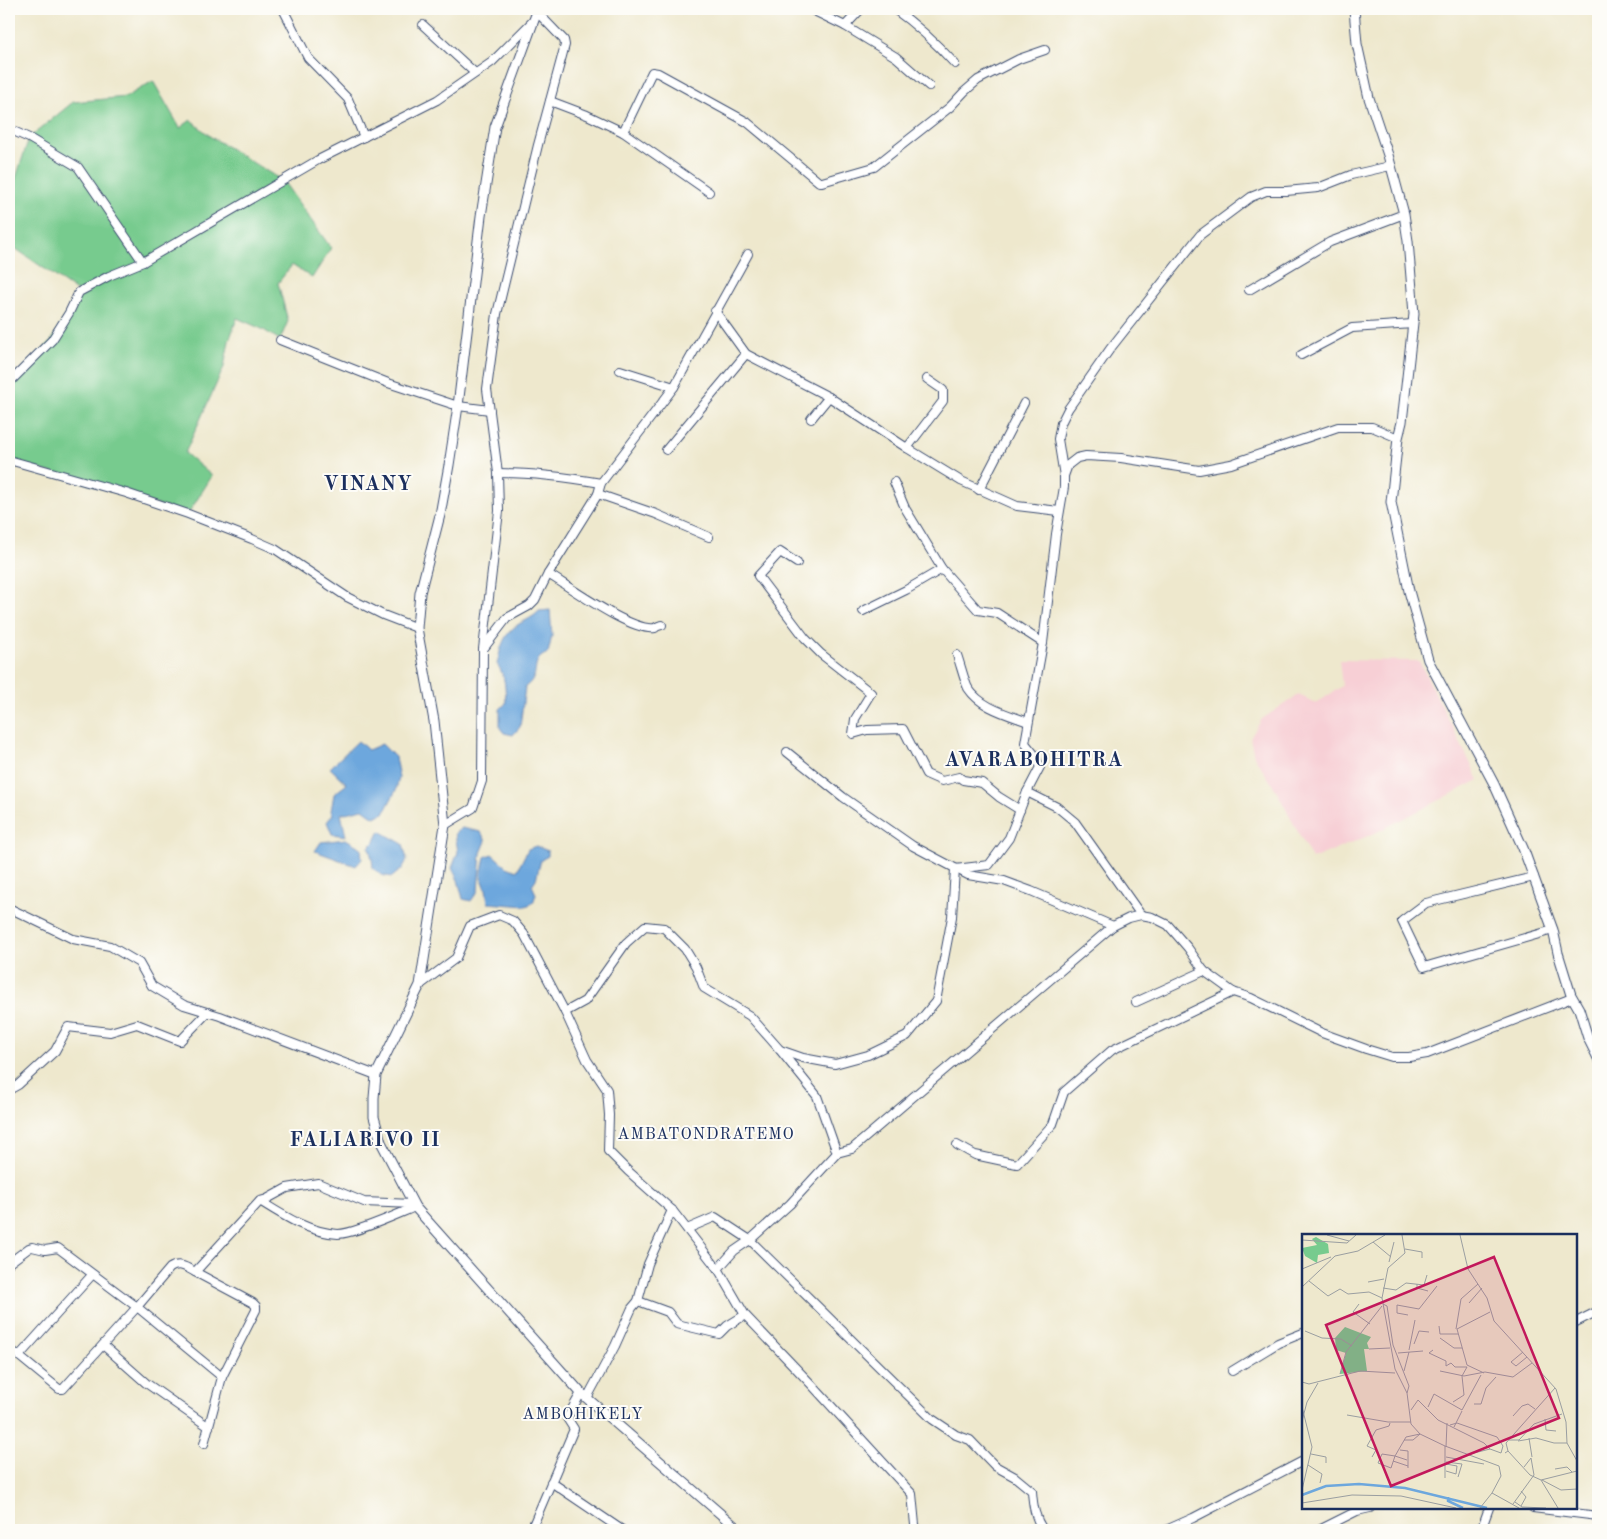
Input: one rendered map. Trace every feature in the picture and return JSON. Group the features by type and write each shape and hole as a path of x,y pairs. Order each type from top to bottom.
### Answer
{"street":[{"path":"283,9 308,58 348,99 364,137"},
{"path":"810,9 844,26 896,57 929,86"},
{"path":"844,26 862,9"},
{"path":"894,9 918,26 937,43 955,64"},
{"path":"1354,9 1357,44 1369,98 1404,214 1408,241 1414,314 1391,502 1409,591 1428,660 1494,784 1523,848 1553,930 1572,998 1579,1009 1588,1038 1598,1058"},
{"path":"9,383 52,340 69,313 78,292 109,276 143,262 318,160 436,100 495,59 536,13"},
{"path":"445,825 473,808 482,781 483,650 499,511 498,473 487,388 497,314 538,145 566,45 564,40 536,13"},
{"path":"536,13 495,127 481,216 458,406 440,514 420,592 417,628 434,721 445,825 420,985 376,1075 374,1117 381,1142 414,1205 584,1396 738,1530"},
{"path":"423,25 475,73"},
{"path":"623,132 652,72 747,122 819,182 822,182 874,167 950,107 978,80 1019,59 1045,50"},
{"path":"550,101 587,115 623,132 709,192"},
{"path":"9,129 29,138 78,167 143,262"},
{"path":"955,869 989,865 1009,838 1027,792 1040,767 1034,754 1025,743 1043,643 1059,511 1064,487 1058,439 1061,424 1068,409 1110,349 1200,235 1251,197 1266,191 1318,188 1350,175 1390,166"},
{"path":"1249,290 1330,242 1404,214"},
{"path":"483,650 507,618 529,606 535,600 548,574 598,494 601,483 674,387 748,254"},
{"path":"716,311 746,354 829,397 961,481 1017,506 1059,511"},
{"path":"1301,355 1352,328 1413,324"},
{"path":"280,340 388,382 458,406 490,410"},
{"path":"666,450 746,354"},
{"path":"620,370 674,387"},
{"path":"907,448 943,401 942,390 927,379"},
{"path":"811,419 829,397"},
{"path":"979,490 1024,403"},
{"path":"1064,476 1068,466 1078,458 1086,456 1120,458 1198,470 1231,464 1338,427 1372,427 1398,438"},
{"path":"9,460 126,493 188,514 252,539 276,549 346,597 383,615 417,628"},
{"path":"498,473 535,474 601,483"},
{"path":"894,482 905,508 942,569 978,610 997,613 1043,643"},
{"path":"598,494 656,514 709,537"},
{"path":"797,563 780,552 758,576 805,638 821,654 871,693 855,719 853,734 867,730 903,729 926,774 942,781 959,778 982,784 1020,810"},
{"path":"863,611 906,590 942,569"},
{"path":"548,574 626,621 648,628 662,625"},
{"path":"957,655 968,687 986,705 1028,722"},
{"path":"787,752 843,797 913,846 968,876 1004,881 1113,926"},
{"path":"1027,792 1057,807 1075,822 1141,915"},
{"path":"780,1050 803,1058 835,1064 868,1055 907,1036 936,1001 952,917 955,869"},
{"path":"1534,878 1426,903 1402,920 1424,968 1553,930"},
{"path":"9,908 73,939 110,946 139,963 152,986 184,1005 208,1012 376,1075"},
{"path":"420,985 456,958 470,926 498,915 513,920 524,934 565,1012 587,1060 607,1090 609,1116 608,1151 672,1210 718,1269 745,1315 912,1494 915,1525 918,1530"},
{"path":"718,1269 734,1251 750,1240 790,1204 837,1153 852,1149 1113,926 1129,918 1141,915 1152,917 1168,925 1188,948 1204,971 1233,992 1251,998 1322,1033 1392,1057 1427,1054 1572,998"},
{"path":"565,1012 585,1001 626,943 645,926 664,928 686,949 696,967 704,988 750,1016 817,1096 837,1153"},
{"path":"1136,1002 1204,971"},
{"path":"956,1145 975,1155 1017,1164 1053,1124 1064,1092 1112,1050 1233,992"},
{"path":"9,1090 18,1085 55,1051 68,1027 110,1032 138,1024 180,1041 208,1012"},
{"path":"195,1272 260,1201 287,1188 318,1183 364,1202 414,1205"},
{"path":"260,1201 294,1223 339,1234 357,1230 414,1205"},
{"path":"543,1530 532,1528 574,1429 567,1418 584,1396 615,1346 632,1308 638,1301 648,1264 672,1210"},
{"path":"687,1229 715,1217 750,1240 932,1419 956,1435 970,1440 995,1466 1015,1477 1032,1491 1034,1511 1043,1530"},
{"path":"9,1263 32,1247 45,1250 58,1248 137,1307 222,1376"},
{"path":"9,1348 59,1389 63,1390 170,1268 175,1264 184,1266 256,1306 248,1328 222,1376 204,1444"},
{"path":"19,1356 92,1275"},
{"path":"638,1301 668,1312 677,1324 719,1334 727,1326 745,1315"},
{"path":"1577,1322 1598,1311"},
{"path":"1232,1371 1278,1343 1302,1333"},
{"path":"103,1345 146,1383 209,1427"},
{"path":"1166,1530 1302,1462"},
{"path":"551,1482 622,1530"},
{"path":"1318,1530 1367,1509"},
{"path":"1481,1530 1489,1509"},
{"path":"1540,1509 1598,1516"}],"shaded area":[{"path":"1339,660 1419,661 1479,780 1375,833 1312,859 1276,790 1254,756 1250,738 1262,719 1298,695 1317,703 1342,686"}],"green space":[{"path":"153,81 180,128 191,120 211,137 283,181 331,248 312,278 292,265 278,283 288,321 280,340 262,329 237,318 229,341 224,367 185,453 212,476 188,514 9,460 9,383 52,340 78,292 9,244 9,199 29,138 73,102 126,97"}],"water":[{"path":"550,610 552,636 548,653 538,660 534,677 525,687 520,727 513,735 504,733 500,728 500,709 506,703 505,687 504,678 497,664 502,647 509,632 519,624 539,611"},
{"path":"358,741 368,750 382,744 395,757 399,778 396,790 384,813 374,817 363,809 341,814 346,836 332,834 327,822 333,814 331,811 334,794 347,784 330,768"},
{"path":"462,828 481,832 486,841 481,853 478,891 471,901 463,899 458,880 452,868 458,852 455,833"},
{"path":"380,831 403,844 407,860 402,869 392,877 381,875 373,868 369,847 375,841"},
{"path":"346,839 361,848 362,859 356,866 315,851 321,842"},
{"path":"536,846 548,851 548,856 541,860 536,879 532,885 536,894 533,903 526,906 488,903 486,889 481,876 485,857 492,854 507,867 517,871 528,849"}],"district":[{"name":"VINANY","path":"368,483"},
{"name":"AVARABOHITRA","path":"1034,759"},
{"name":"AMBATONDRATEMO","path":"706,1133"},
{"name":"FALIARIVO II","path":"365,1139"},
{"name":"AMBOHIKELY","path":"583,1413"}]}
